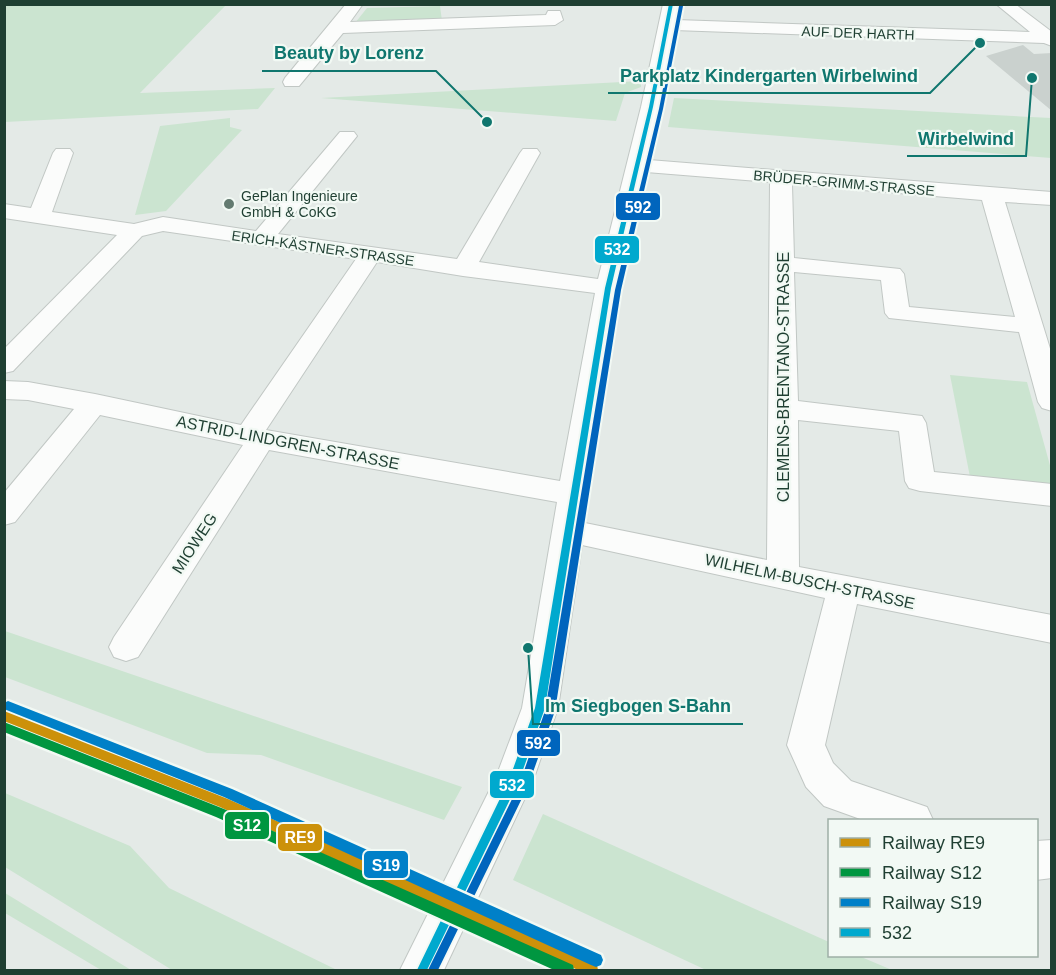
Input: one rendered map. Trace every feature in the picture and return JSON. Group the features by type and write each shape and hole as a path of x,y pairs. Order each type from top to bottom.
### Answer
{"street":[{"path":"292,82 338,28 355,4"},
{"path":"1004,4 1050,40"},
{"path":"338,28 555,21 554,15"},
{"path":"422,970 514,781 540,708 608,288 670,15"},
{"name":"AUF DER HARTH","path":"670,15 1050,40"},
{"path":"261,239 347,136"},
{"path":"39,216 63,153"},
{"path":"463,269 530,153"},
{"name":"BRÜDER-GRIMM-STRASSE","path":"637,165 1052,199"},
{"name":"CLEMENS-BRENTANO-STRASSE","path":"781,178 784,409 783,576"},
{"path":"992,195 1032,326 1052,402"},
{"name":"ERICH-KÄSTNER-STRASSE","path":"4,211 134,231 163,224 463,269 608,288"},
{"path":"4,364 134,231"},
{"name":"MIOWEG","path":"126,647 370,255"},
{"path":"782,264 892,274 898,313 1032,326"},
{"name":"ASTRID-LINDGREN-STRASSE","path":"4,390 28,391 255,437 573,494"},
{"path":"4,514 95,404"},
{"path":"784,409 912,423 920,481 1052,495"},
{"name":"WILHELM-BUSCH-STRASSE","path":"569,531 844,589 1052,629"},
{"path":"844,589 806,745 819,775 838,794 910,819"}],"green space":[{"path":"4,5 226,5 140,93 275,88 258,109 5,122"},
{"path":"440,6 442,21 355,23 367,8"},
{"path":"641,81 641,87 625,93 616,121 321,98"},
{"path":"674,98 1051,118 1051,158 668,127"},
{"path":"230,118 230,127 242,130 166,211 135,215 160,126"},
{"path":"950,375 1027,382 1051,469 1051,486 970,477"},
{"path":"4,631 462,787 444,820 261,755 207,753 5,677"},
{"path":"5,793 130,846 169,888 337,970 172,970 5,867"},
{"path":"543,814 828,942 828,957 861,957 892,970 706,970 513,880"},
{"path":"4,893 131,970 101,970 5,913"}],"building":[{"path":"1023,45 1034,54 1052,53 1052,111 986,56"}],"rail line":[{"name":"S19","path":"8,706 228,793 596,960"},
{"name":"RE9","path":"4,716 224,803 592,970"},
{"name":"S12","path":"4,727 220,813 568,970"}],"transit line":[{"name":"532","path":"422,970 514,781 540,708 608,288 651,107 671,4"},
{"name":"592","path":"433,970 523,786 550,711 618,290 661,109 681,6"}],"place":[{"name":"Parkplatz Kindergarten Wirbelwind","path":"980,43"},
{"name":"Wirbelwind","path":"1032,78"},
{"name":"Beauty by Lorenz","path":"487,122"},
{"name":"GePlan Ingenieure GmbH & CoKG","path":"229,204"},
{"name":"Im Siegbogen S-Bahn","path":"528,648"}]}
